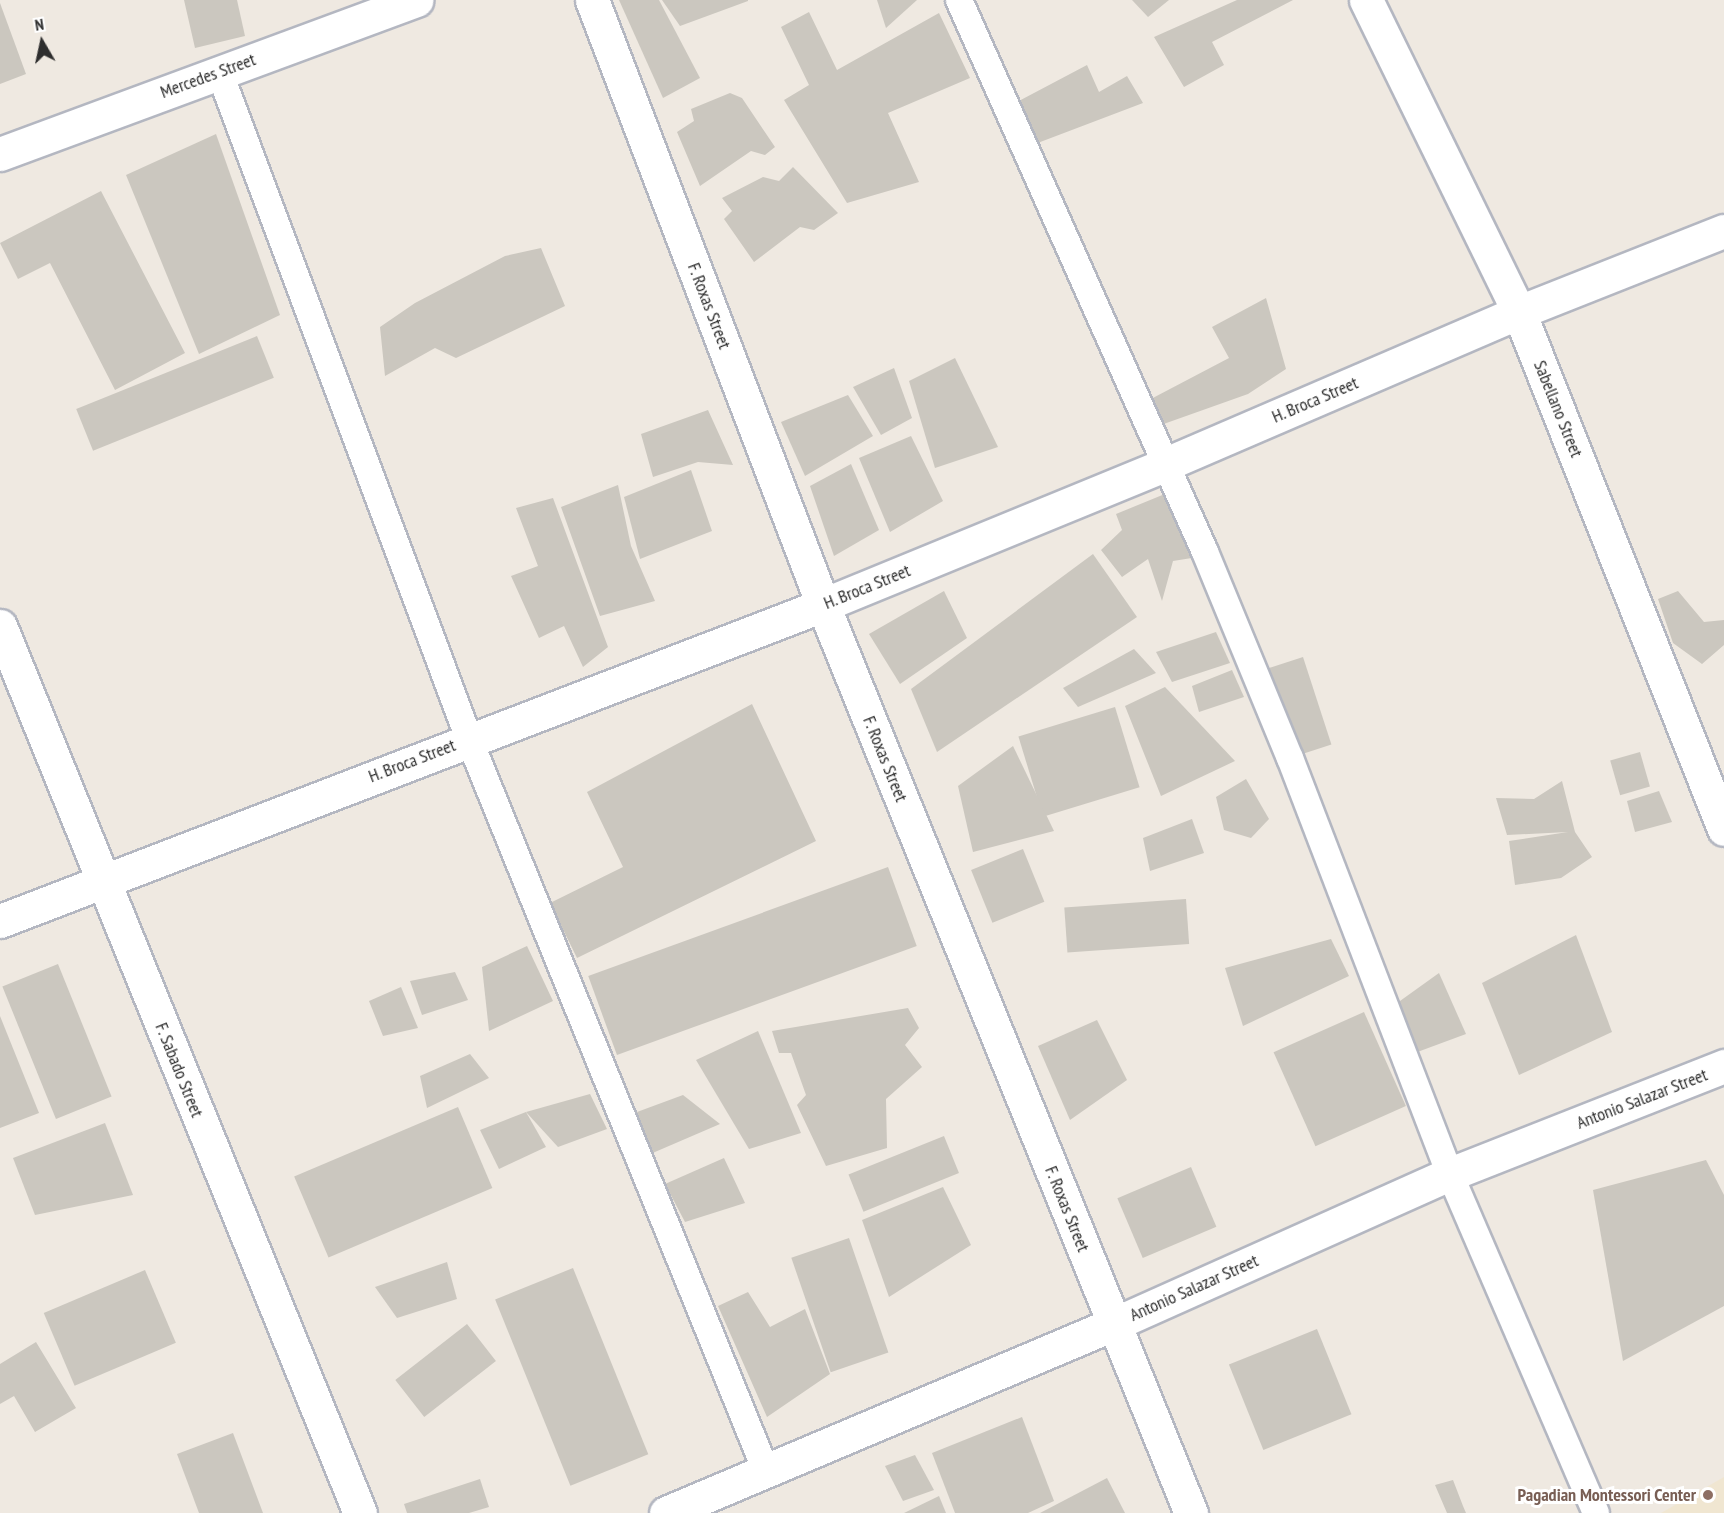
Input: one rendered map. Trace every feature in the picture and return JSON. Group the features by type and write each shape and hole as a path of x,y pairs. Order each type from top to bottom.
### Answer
{"street":[{"name":"Mercedes Street","path":"0,154 219,71 416,0"},
{"name":"F. Roxas Street","path":"592,0 823,605 1191,1513"},
{"name":"Sabellano Street","path":"1366,0 1519,312 1724,829"},
{"name":"H. Broca Street","path":"0,921 101,879 823,605 1166,464 1519,312 1724,231"},
{"name":"F. Sabado Street","path":"0,626 360,1513"},
{"name":"Antonio Salazar Street","path":"666,1513 1114,1324 1450,1174 1724,1066"}],"lane":[{"path":"958,0 1166,464 1285,747 1450,1174 1596,1513"},
{"path":"219,71 469,739 766,1471"}],"shaded area":[{"name":"Pagadian Montessori Center","path":"1724,1477 1724,1513 1661,1513"}],"building":[{"path":"184,0 237,0 245,36 195,48"},
{"path":"619,0 659,0 700,78 663,98"},
{"path":"662,0 748,0 748,1 680,26"},
{"path":"877,0 917,0 886,28"},
{"path":"1132,0 1169,0 1148,17"},
{"path":"1237,0 1293,0 1212,42 1224,65 1184,87 1154,37"},
{"path":"0,3 26,74 0,84"},
{"path":"809,12 837,70 939,13 970,78 888,113 919,182 847,203 784,100 809,85 781,27"},
{"path":"1087,65 1099,92 1127,76 1143,103 1035,144 1013,104"},
{"path":"730,93 742,98 775,147 765,155 751,151 700,186 677,132 694,121 691,109"},
{"path":"216,134 280,315 199,354 126,175"},
{"path":"793,167 838,213 814,230 800,227 754,262 724,219 732,211 722,198 763,177 779,181"},
{"path":"101,191 185,353 115,390 50,263 18,279 0,243"},
{"path":"541,248 565,306 456,358 435,348 385,376 380,327 415,303 505,256"},
{"path":"1266,298 1286,369 1248,394 1158,426 1149,400 1229,358 1212,327"},
{"path":"257,336 274,378 93,451 76,409"},
{"path":"955,358 998,447 935,468 909,381"},
{"path":"894,368 912,418 881,435 853,387"},
{"path":"848,395 873,436 805,476 781,422"},
{"path":"708,410 733,465 698,462 653,477 641,434"},
{"path":"911,436 943,501 890,532 859,458"},
{"path":"851,464 879,530 834,556 810,486"},
{"path":"691,470 712,531 640,559 624,497"},
{"path":"618,485 631,546 655,601 600,616 561,507"},
{"path":"1177,489 1198,557 1173,561 1162,601 1148,559 1122,577 1101,550 1122,530 1116,514"},
{"path":"553,498 608,647 583,667 564,626 539,638 511,576 538,566 516,508"},
{"path":"1093,554 1137,617 937,752 911,689"},
{"path":"944,591 967,638 900,684 869,634"},
{"path":"1678,591 1704,622 1724,620 1724,645 1702,664 1673,643 1658,599"},
{"path":"1216,632 1230,663 1172,682 1156,652"},
{"path":"1134,649 1156,673 1078,707 1063,688"},
{"path":"1303,657 1331,744 1288,759 1259,671"},
{"path":"1232,670 1244,697 1199,712 1192,686"},
{"path":"1165,687 1235,761 1161,796 1125,706"},
{"path":"752,704 816,841 577,958 550,903 623,867 587,792"},
{"path":"1115,707 1140,787 1043,817 1018,737"},
{"path":"1013,746 1054,831 973,852 958,786"},
{"path":"1640,752 1650,787 1620,795 1610,761"},
{"path":"1246,779 1269,819 1251,838 1224,830 1216,797"},
{"path":"1562,781 1575,832 1592,857 1561,878 1515,885 1509,841 1568,832 1507,835 1496,798 1534,799"},
{"path":"1659,791 1672,822 1635,832 1627,801"},
{"path":"1192,819 1204,853 1150,871 1143,838"},
{"path":"1023,849 1044,902 992,923 971,870"},
{"path":"888,867 917,946 617,1055 588,976"},
{"path":"1186,899 1189,944 1067,952 1064,908"},
{"path":"1576,935 1612,1032 1519,1075 1482,983"},
{"path":"1331,939 1349,976 1243,1026 1225,968"},
{"path":"527,946 553,1001 489,1031 482,967"},
{"path":"58,964 112,1097 56,1119 2,986"},
{"path":"455,972 468,1000 422,1015 410,981"},
{"path":"1439,973 1466,1034 1412,1054 1393,1006"},
{"path":"401,987 418,1028 383,1036 369,1001"},
{"path":"908,1008 919,1028 905,1045 922,1067 886,1099 887,1148 826,1166 797,1105 806,1095 791,1053 779,1053 772,1031"},
{"path":"1364,1012 1406,1106 1315,1146 1274,1052"},
{"path":"0,1016 39,1113 0,1128"},
{"path":"1097,1020 1127,1080 1070,1120 1038,1046"},
{"path":"758,1031 801,1133 749,1149 696,1060"},
{"path":"470,1054 489,1078 427,1108 420,1076"},
{"path":"590,1094 607,1129 558,1147 526,1112"},
{"path":"683,1095 720,1124 648,1155 637,1112"},
{"path":"458,1107 492,1188 329,1258 294,1177"},
{"path":"526,1112 546,1147 499,1169 480,1130"},
{"path":"105,1123 133,1195 35,1215 13,1158"},
{"path":"944,1136 959,1173 863,1212 849,1175"},
{"path":"724,1158 745,1203 685,1222 665,1184"},
{"path":"1706,1160 1724,1195 1724,1306 1623,1361 1593,1190"},
{"path":"1191,1167 1216,1227 1143,1258 1117,1198"},
{"path":"943,1187 971,1245 889,1297 862,1220"},
{"path":"849,1238 888,1352 831,1372 791,1258"},
{"path":"447,1262 457,1299 397,1318 375,1287"},
{"path":"573,1268 648,1454 570,1486 495,1299"},
{"path":"145,1270 176,1343 75,1386 44,1313"},
{"path":"748,1292 770,1327 805,1309 830,1374 767,1417 718,1306"},
{"path":"467,1324 496,1361 424,1417 395,1380"},
{"path":"1317,1329 1351,1414 1263,1450 1229,1365"},
{"path":"36,1342 76,1408 35,1432 14,1396 0,1404 0,1364"},
{"path":"1022,1417 1054,1501 1028,1513 955,1513 932,1453"},
{"path":"233,1433 263,1513 199,1513 177,1454"},
{"path":"915,1455 934,1490 903,1501 885,1466"},
{"path":"1107,1478 1125,1513 1040,1513"},
{"path":"480,1479 489,1507 469,1513 407,1513 404,1504"},
{"path":"1453,1480 1466,1513 1447,1513 1435,1485"},
{"path":"939,1496 946,1513 904,1513"}],"place":[{"name":"Pagadian Montessori Center","path":"1708,1495"}]}
